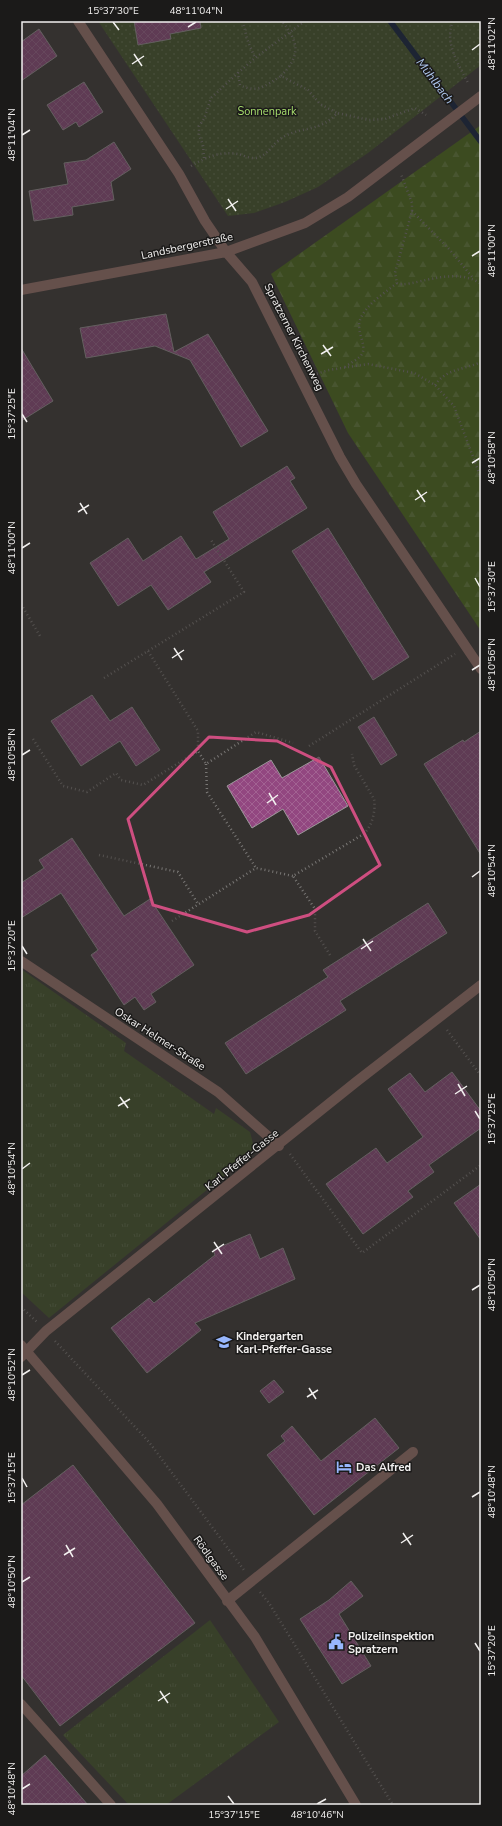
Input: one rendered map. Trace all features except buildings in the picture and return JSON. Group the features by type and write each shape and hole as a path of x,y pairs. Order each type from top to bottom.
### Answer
{"street":[{"name":"Spratzerner Kirchenweg","path":"78,21 179,174 226,252 252,282 302,378 340,457 356,484 481,669"},
{"name":"Landsbergerstraße","path":"21,290 226,252 305,223 348,197 480,97"},
{"name":"Oskar Helmer-Straße","path":"21,961 218,1092 279,1146"},
{"name":"Karl Pfeffer-Gasse","path":"23,1351 46,1331 279,1146 356,1082 481,985"},
{"name":"Rödlgasse","path":"23,1351 157,1504 255,1637 356,1805"},
{"path":"227,1601 413,1452"},
{"path":"21,1704 111,1805"}],"path":[{"path":"243,21 247,39 255,58"},
{"path":"238,73 240,85 249,90 260,89 281,76 291,66 297,52 291,33 282,21"},
{"path":"204,158 203,145 199,135 199,126 204,119 211,98 255,58 291,33 305,21"},
{"path":"453,21 449,31 452,50 468,83"},
{"path":"281,76 308,90 320,104 337,114 375,120 385,119 414,108 426,115"},
{"path":"179,174 204,158 220,154 236,154 253,158 264,156 279,140 288,135 323,125 337,114"},
{"path":"396,161 412,203 412,211 395,274 397,283"},
{"path":"412,211 450,250 473,278 481,284"},
{"path":"397,283 404,285 430,278 458,276 473,278"},
{"path":"343,368 362,354 364,348 359,326 361,317 379,297 397,283"},
{"path":"436,385 440,378 448,372 481,362"},
{"path":"302,378 329,370 368,364 414,373 436,385 458,413 481,478"},
{"path":"104,678 244,592 211,540"},
{"path":"21,604 40,636"},
{"path":"309,746 466,647"},
{"path":"148,651 198,731 198,751 206,764 207,792 256,868"},
{"path":"206,764 256,732 293,743"},
{"path":"33,739 63,786 87,792 116,773 121,780 143,785 198,751"},
{"path":"172,921 256,868 293,876 362,835 368,829 375,805 374,799 354,765 352,754"},
{"path":"99,855 178,872 198,904"},
{"path":"293,876 315,909 315,931 330,955"},
{"path":"439,1018 481,1076"},
{"path":"279,1146 288,1151 362,1253 481,1165"},
{"path":"21,1307 46,1331 149,1442 269,1603 393,1805"}],"highlighted area":[{"path":"209,737 277,741 331,767 380,865 309,915 247,932 153,905 128,819"}],"green space":[{"name":"Sonnenpark","path":"98,21 481,21 481,65 368,153 318,187 285,202 254,213 228,216"},
{"path":"481,125 481,631 348,433 271,274"},
{"path":"21,969 126,1043 124,1051 214,1114 216,1108 250,1132 255,1151 49,1318 21,1292"},
{"path":"210,1620 279,1722 166,1805 129,1805 63,1735"}],"waterway":[{"name":"Mühlbach","path":"390,21 481,142"}],"place":[{"name":"Kindergarten Karl-Pfeffer-Gasse","path":"224,1342"},
{"name":"Das Alfred","path":"344,1467"},
{"name":"Polizeiinspektion Spratzern","path":"336,1642"}]}
